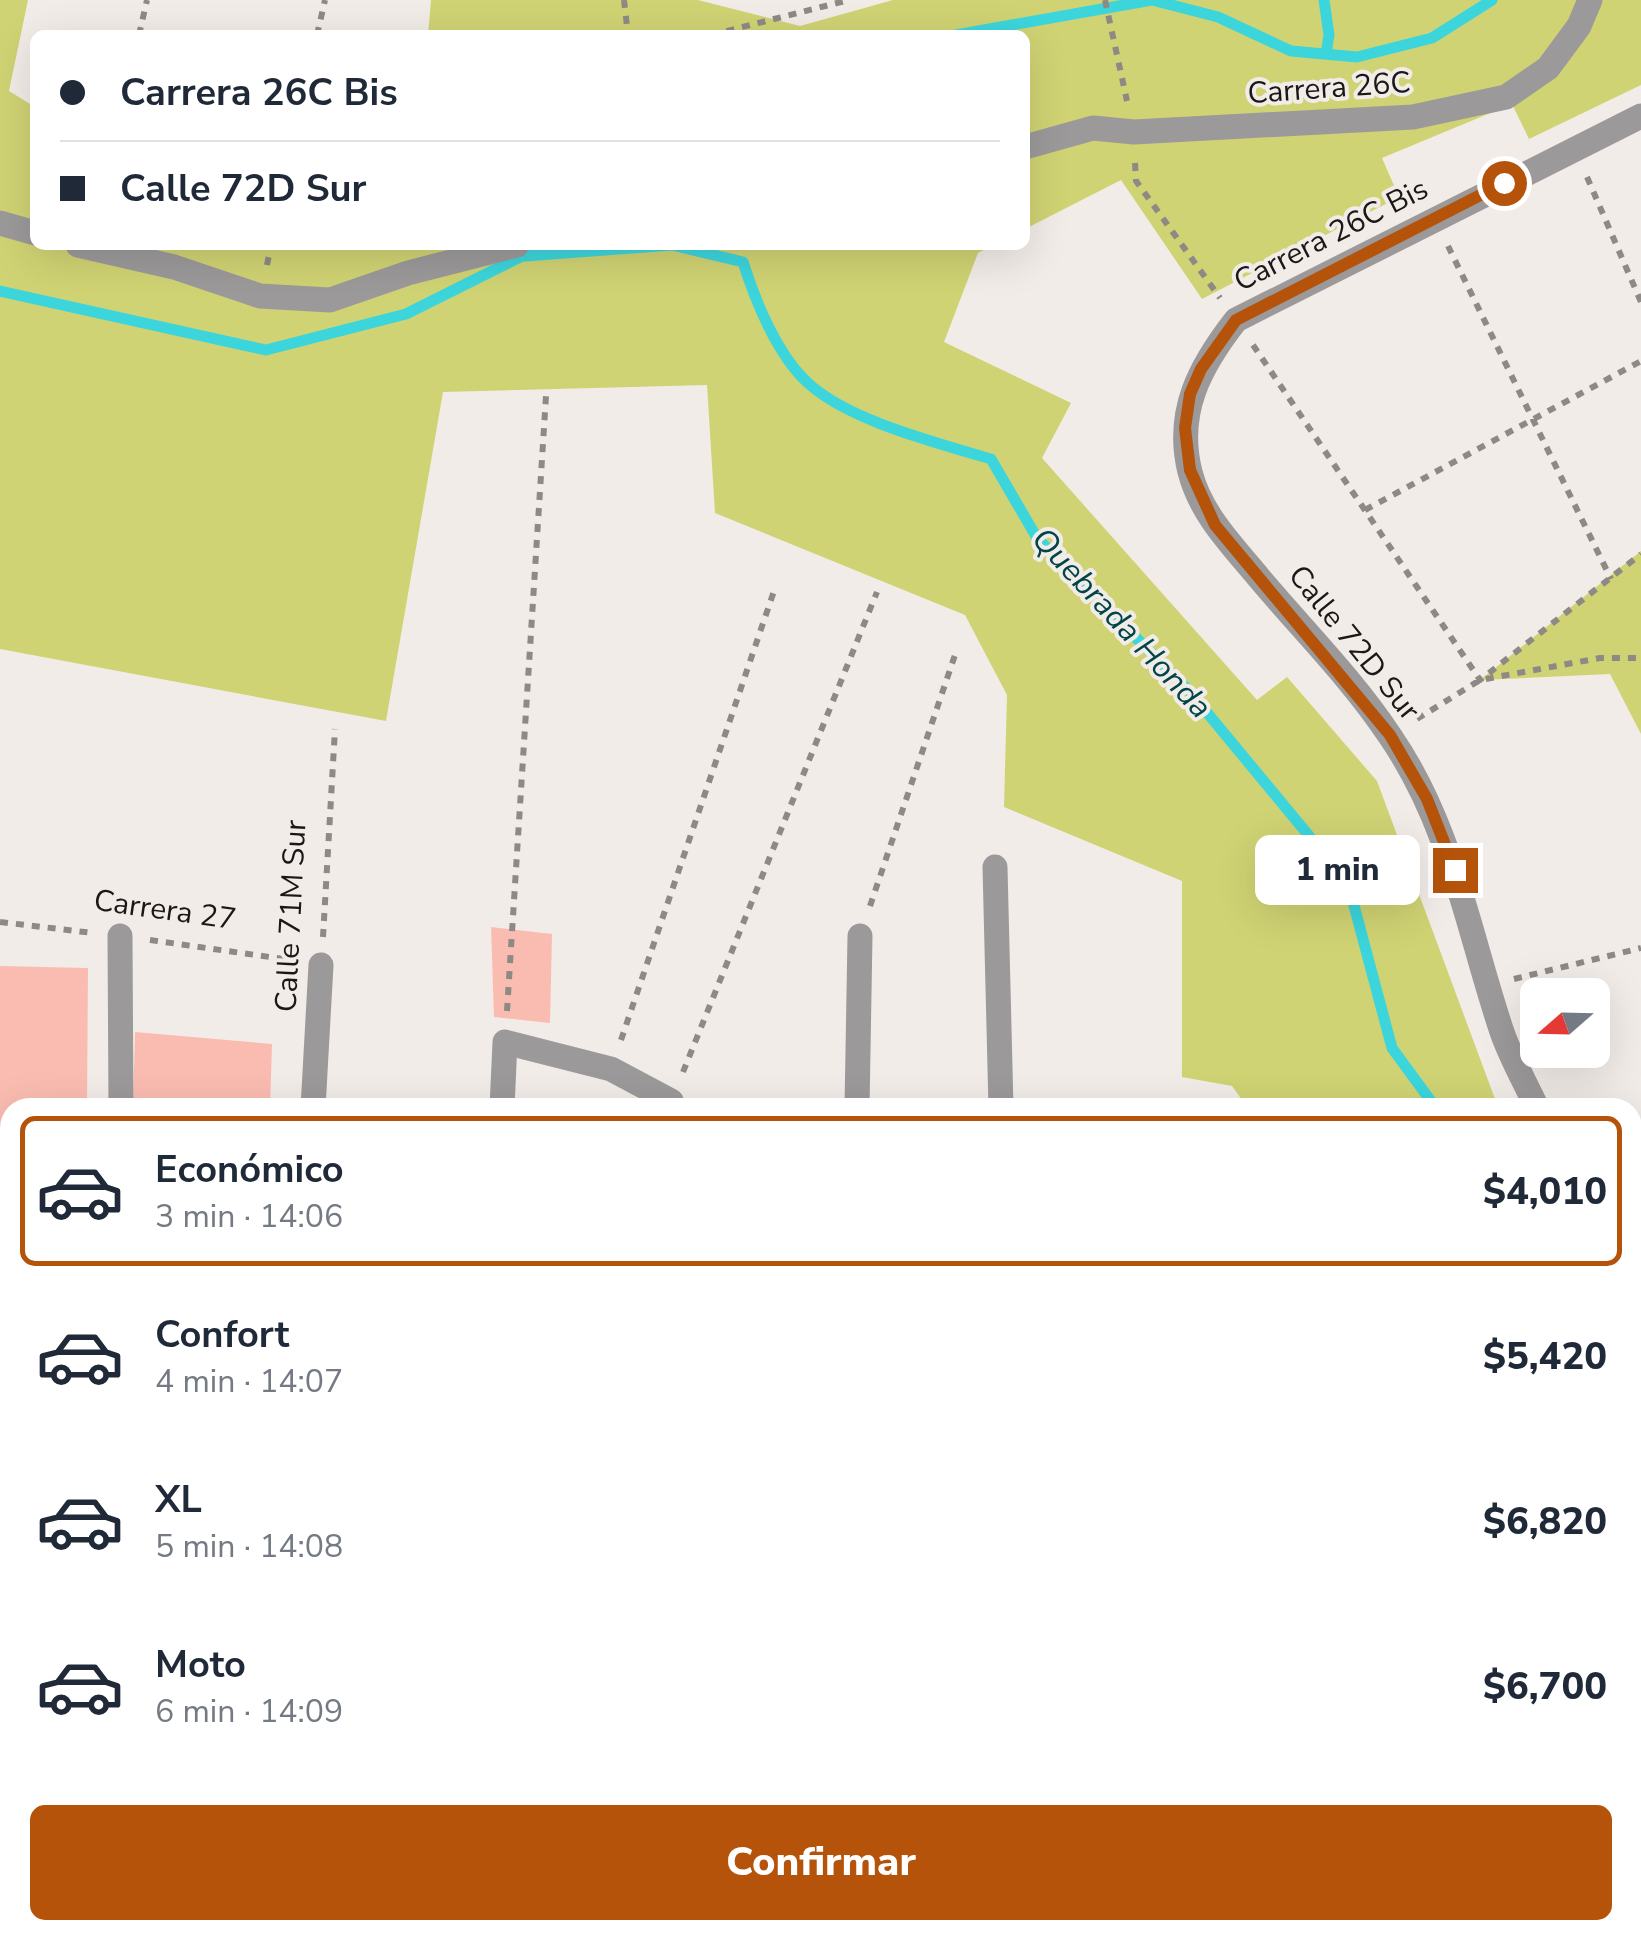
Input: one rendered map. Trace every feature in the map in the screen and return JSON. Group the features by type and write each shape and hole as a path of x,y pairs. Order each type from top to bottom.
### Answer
{"street":[{"name":"Carrera 26C","path":"1030,145 1093,128 1134,132 1413,118 1506,97 1548,68 1579,26 1590,0"},
{"name":"Carrera 26C Bis","path":"1190,394 1201,369 1236,320 1641,116"},
{"path":"0,223 30,232"},
{"path":"101,250 174,266 260,296 330,300 408,273 498,250"},
{"name":"Calle 72D Sur","path":"1190,394 1185,428 1190,470 1215,525 1390,735 1443,835 1502,1032 1532,1098"},
{"path":"995,867 1001,1098"},
{"path":"120,936 121,1098"},
{"path":"857,1098 860,936"},
{"name":"Calle 71M Sur","path":"314,1098 321,964"},
{"path":"502,1098 505,1042 611,1070 660,1098"}],"path":[{"path":"140,30 147,0"},
{"path":"318,30 325,0"},
{"path":"624,0 627,30"},
{"path":"731,30 849,0"},
{"path":"1106,0 1134,132 1136,182 1236,320 1480,680"},
{"path":"1574,149 1641,302"},
{"path":"1434,218 1611,579"},
{"path":"1365,510 1641,361"},
{"path":"505,1042 546,396"},
{"path":"1390,735 1480,680 1641,554"},
{"path":"611,1070 774,591"},
{"path":"673,1098 878,592"},
{"path":"860,936 956,652"},
{"path":"1480,680 1600,658 1641,658"},
{"name":"Calle 71M Sur","path":"321,964 335,729"},
{"name":"Carrera 27","path":"0,922 321,964"},
{"path":"1489,985 1641,948"}],"green space":[{"path":"0,0 28,0 9,91 30,104 30,250 984,250 978,253 944,342 1071,403 1042,458 1257,700 1287,677 1377,781 1495,1098 1241,1098 1232,1086 1182,1077 1182,881 1004,807 1007,695 965,615 715,513 707,385 443,392 386,721 0,649"},
{"path":"431,0 698,0 800,26 893,0 1641,0 1641,85 1529,139 1512,104 1382,158 1399,197 1202,299 1121,180 1030,226 1030,30 428,30"},
{"path":"1641,551 1641,734 1610,674 1480,680"}],"building":[{"path":"491,927 552,934 550,1023 494,1017"},
{"path":"0,966 88,968 87,1098 0,1098"},
{"path":"135,1032 272,1044 270,1098 133,1098"}],"waterway":[{"path":"984,30 1152,0 1218,17 1291,51 1357,57 1432,38 1492,0"},
{"path":"1324,0 1329,35 1326,54"},
{"path":"0,291 266,350 406,314 534,250"},
{"name":"Quebrada Honda","path":"525,256 605,250"},
{"name":"Quebrada Honda","path":"693,250 743,262 761,310 786,358 825,397 870,420 991,459 1037,538 1190,692 1348,883 1392,1048 1429,1098"}],"route":[{"path":"1455,870 1427,799 1390,735 1215,525 1199,498 1190,470 1185,428 1190,394 1201,369 1236,320 1504,183"}]}
